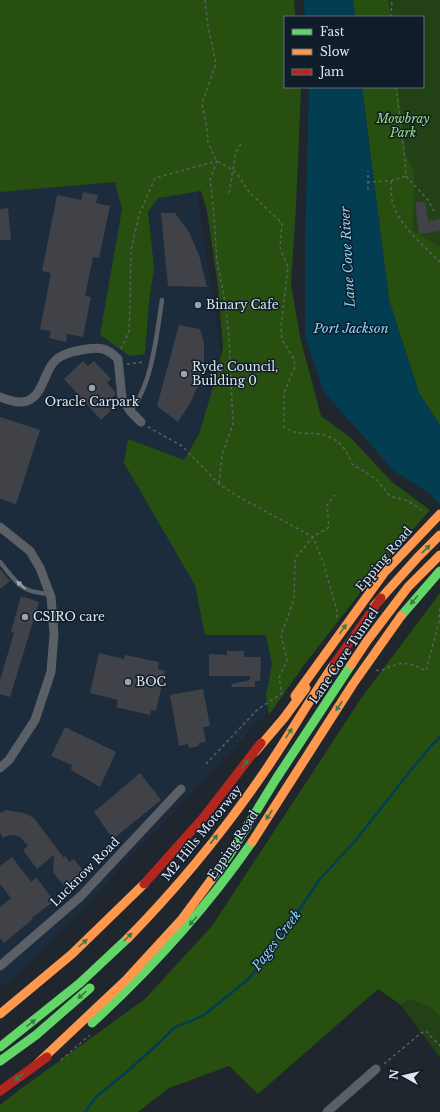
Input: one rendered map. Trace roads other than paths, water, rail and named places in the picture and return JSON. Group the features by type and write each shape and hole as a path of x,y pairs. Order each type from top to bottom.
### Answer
{"main road":[{"name":"Epping Road","path":"0,1014 56,968 109,920 144,885 216,803 255,752 384,573 440,514"},
{"name":"Lane Cove Tunnel","path":"381,598 418,557 440,536"},
{"name":"Lane Cove Tunnel","path":"276,779 347,670 387,613 408,587 440,554"},
{"name":"Epping Road","path":"0,1091 88,1027 128,991 175,941 210,900 254,837 370,659 402,614 440,571"},
{"path":"255,752 284,718 328,660 381,598"},
{"name":"M2 Hills Motorway","path":"0,1046 54,1004 105,960 197,862 241,805 381,598"},
{"path":"38,1063 126,980 182,919 230,854 276,779"},
{"name":"M2 Hills Motorway","path":"224,846 276,779"},
{"path":"0,1061 60,1015 99,980"}],"street":[{"path":"0,397 18,402 28,401 42,386 53,363 69,352 99,348 110,351 121,361 122,398 130,411 141,422"},
{"path":"0,527 30,551 40,568 50,594 54,634 51,672 35,720 9,760 0,768"},
{"name":"Lucknow Road","path":"0,966 81,896 181,790"},
{"path":"327,1112 376,1069"}],"lane":[{"path":"130,411 136,404 148,376 156,343 162,300"},
{"path":"0,562 21,587 28,591 50,594"}],"water":[{"path":"303,0 353,0 355,16 305,16"},
{"name":"Port Jackson","path":"309,88 362,88 389,300 419,393 440,425 440,505 429,493 394,471 324,392 305,336 305,241"}],"waterway":[{"name":"Pages Creek","path":"85,1112 96,1097 129,1070 175,1027 204,1015 253,974 267,948 297,913 320,879 355,841 411,770 440,737"}],"place":[{"name":"Binary Cafe","path":"198,305"},
{"name":"Ryde Council, Building 0","path":"184,374"},
{"name":"Oracle Carpark","path":"92,388"},
{"name":"CSIRO care","path":"25,617"},
{"name":"BOC","path":"128,682"}],"park label":[{"name":"Mowbray Park","path":"403,126"}],"water label":[{"name":"Lane Cove River","path":"347,257"}]}
